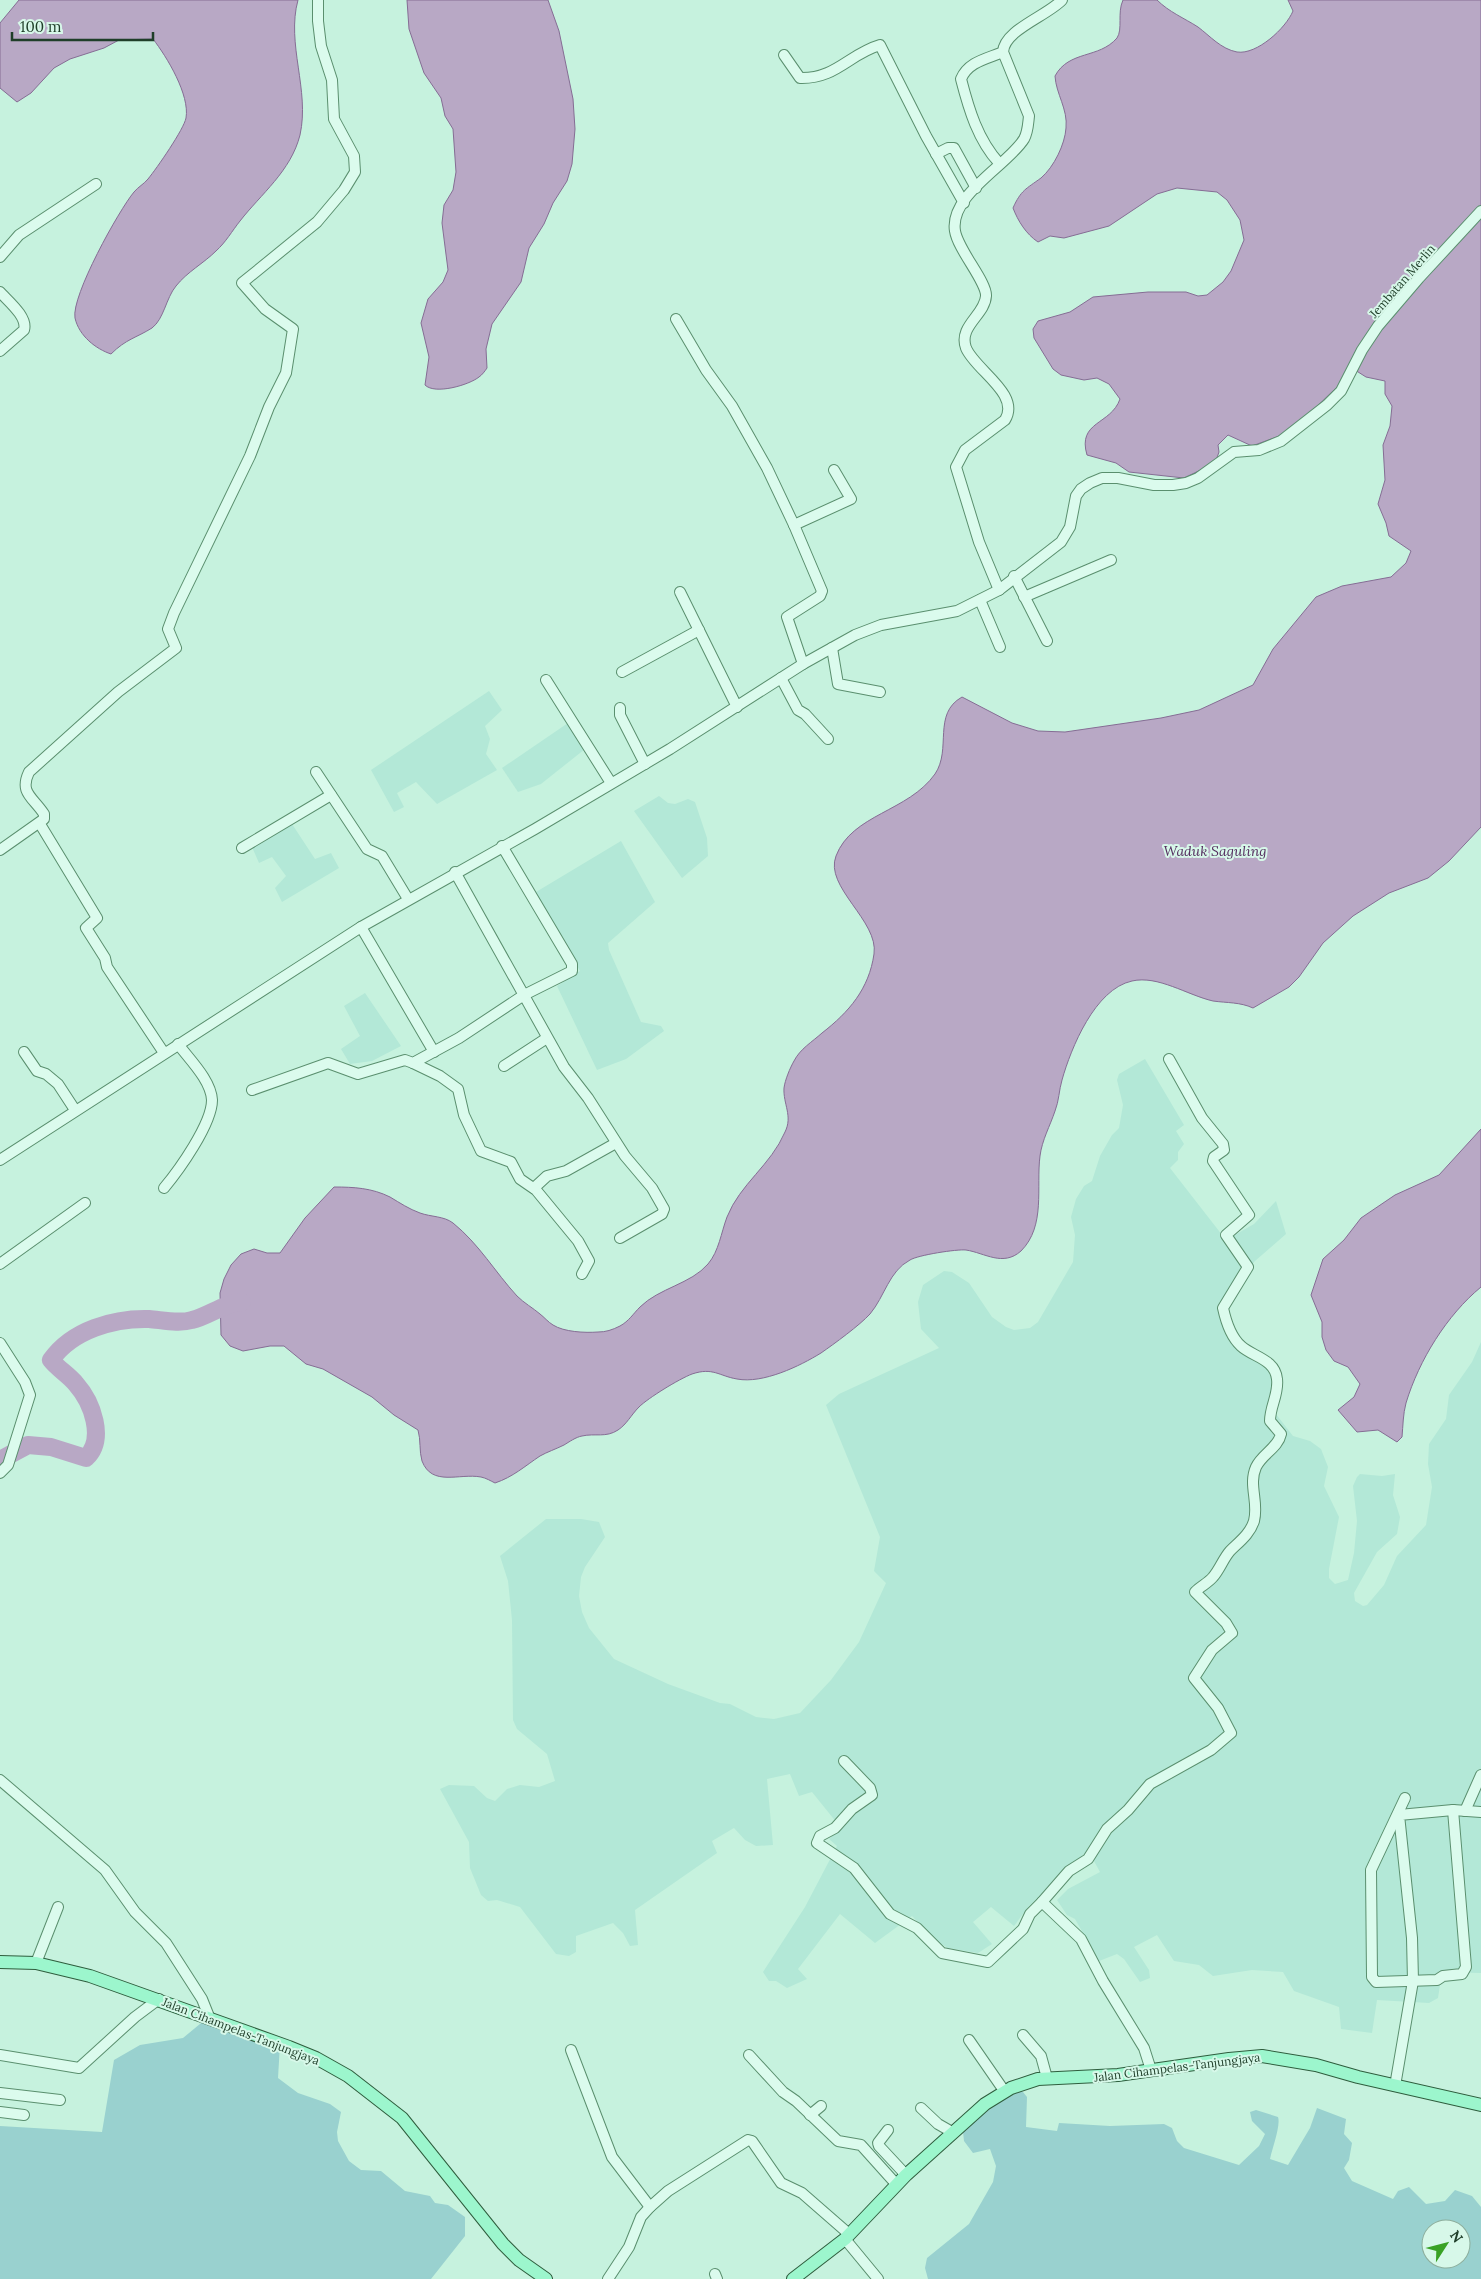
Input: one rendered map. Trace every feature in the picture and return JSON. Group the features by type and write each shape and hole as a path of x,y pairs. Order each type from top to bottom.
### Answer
{"main road":[{"name":"Jalan Cihampelas-Tanjungjaya","path":"0,1962 36,1963 90,1976 159,1999 316,2058 348,2076 402,2118 503,2244 519,2260 546,2279"},
{"name":"Jalan Cihampelas-Tanjungjaya","path":"793,2279 847,2236 896,2184 952,2132 985,2104 1021,2084 1047,2078 1118,2076 1262,2056 1316,2065 1394,2086 1481,2105"}],"street":[{"path":"0,850 40,824 44,819 44,814 25,789 24,783 29,772 118,692 176,648 168,629 174,613 250,456 269,407 286,373 294,331 291,326 265,309 242,283 316,222 344,190 355,172 354,156 334,119 332,80 321,46 318,0"},
{"path":"999,590 979,542 956,467 965,450 1005,420 1009,414 1009,406 1003,393 971,356 964,340 968,327 986,297 986,291 957,238 955,230 958,214 964,203 1025,137 1028,116 1003,52 1006,40 1062,0"},
{"path":"784,55 800,78 823,77 880,45 936,154 964,203"},
{"path":"999,163 986,149 980,137 961,79 964,72 972,64 1003,52"},
{"path":"936,154 948,148 954,148 976,188"},
{"path":"0,257 19,235 96,184"},
{"name":"Jembatan Merlin","path":"0,1160 361,927 455,872 535,829 645,764 803,664 868,629 943,614 980,600 999,590 1014,576 1061,542 1070,526 1076,496 1084,486 1102,478 1173,486 1198,478 1234,452 1259,450 1280,442 1327,405 1341,391 1362,350 1378,326 1481,211"},
{"path":"0,292 23,319 26,326 0,351"},
{"path":"676,319 706,370 732,406 767,468 822,591 820,596 791,612 787,617 803,664"},
{"path":"794,525 851,498 834,470"},
{"path":"1024,597 1111,560"},
{"path":"1014,576 1047,641"},
{"path":"680,592 737,707"},
{"path":"980,600 1000,647"},
{"path":"622,672 699,630"},
{"path":"832,648 838,684 880,692"},
{"path":"781,678 798,710 805,714 828,739"},
{"path":"546,680 611,783"},
{"path":"620,708 620,715 645,764"},
{"path":"316,772 367,849 382,856 408,899"},
{"path":"242,848 331,795"},
{"path":"40,824 97,918 86,928 164,1053"},
{"path":"413,1062 434,1052 524,995 573,968 502,846"},
{"path":"455,872 564,1068 588,1098 616,1143 652,1188 664,1211 620,1238"},
{"path":"361,927 434,1052"},
{"path":"504,1066 547,1038"},
{"path":"164,1188 194,1147 208,1115 212,1100 206,1083 178,1044"},
{"path":"24,1052 37,1071 46,1074 58,1084 75,1110"},
{"path":"844,1761 870,1788 872,1794 852,1808 835,1828 820,1836 818,1843 854,1868 890,1914 917,1928 942,1953 988,1962 1023,1930 1030,1914 1069,1871 1088,1859 1107,1829 1128,1810 1150,1784 1213,1749 1231,1733 1221,1714 1194,1678 1212,1650 1232,1633 1226,1623 1195,1592 1212,1578 1223,1560 1242,1542 1250,1528 1255,1512 1255,1495 1251,1484 1253,1475 1262,1457 1279,1441 1281,1434 1270,1420 1277,1386 1275,1371 1262,1358 1243,1348 1235,1340 1223,1308 1248,1267 1226,1235 1249,1215 1213,1161 1214,1157 1224,1150 1223,1144 1202,1118 1169,1059"},
{"path":"252,1090 328,1063 360,1074 405,1060 413,1062 440,1076 458,1090 464,1115 481,1152 511,1162 517,1170 520,1179 534,1188 578,1241 588,1258 588,1265 582,1274"},
{"path":"534,1188 547,1176 566,1171 616,1143"},
{"path":"0,1264 85,1203"},
{"path":"0,1343 25,1382 30,1395 8,1465 0,1473"},
{"path":"1466,1811 1481,1774"},
{"path":"0,1780 105,1870 131,1907 166,1943 198,1992 210,2019"},
{"path":"1405,1798 1399,1815 1371,1870 1372,1977 1376,1982 1437,1980 1443,1976 1462,1974 1466,1967 1454,1810"},
{"path":"1399,1815 1454,1810 1481,1812"},
{"path":"1394,2086 1413,1981 1412,1938 1399,1815"},
{"path":"1042,1902 1081,1939 1103,1981 1144,2048 1151,2070"},
{"path":"36,1963 58,1907"},
{"path":"0,2055 79,2068 135,2017 159,1999"},
{"path":"1023,2035 1041,2056 1047,2078"},
{"path":"969,2040 1005,2092"},
{"path":"571,2050 612,2157 650,2207"},
{"path":"749,2055 783,2092 796,2101 838,2141 861,2145 896,2184"},
{"path":"0,2093 60,2100"},
{"path":"810,2115 821,2106"},
{"path":"921,2108 938,2124 952,2132"},
{"path":"0,2112 24,2114"},
{"path":"888,2130 880,2140 879,2146 906,2175"},
{"path":"608,2279 629,2247 638,2222 650,2207 668,2191 748,2140 752,2141 780,2183 802,2193 847,2236 878,2279"}],"shaded area":[{"path":"489,691 502,710 485,726 490,739 486,754 497,770 437,804 416,782 397,793 404,807 394,812 371,770"},
{"path":"568,723 585,749 541,784 518,792 502,768"},
{"path":"659,796 668,803 675,804 688,799 695,802 707,838 708,856 682,878 634,811"},
{"path":"292,824 315,859 331,853 339,868 282,902 275,888 286,876 272,857 259,863 252,847"},
{"path":"621,841 655,902 608,943 609,950 641,1022 661,1026 664,1031 626,1059 597,1070 557,986 580,971 536,892"},
{"path":"365,993 401,1046 372,1061 350,1064 341,1049 360,1036 344,1006"},
{"path":"1145,1059 1184,1125 1176,1131 1184,1144 1178,1152 1178,1160 1170,1168 1226,1240 1254,1224 1276,1201 1286,1234 1255,1261 1227,1293 1225,1326 1270,1370 1275,1384 1272,1409 1293,1436 1310,1441 1321,1449 1328,1467 1324,1486 1339,1517 1329,1569 1329,1578 1335,1584 1348,1580 1354,1553 1357,1521 1353,1486 1357,1477 1360,1474 1382,1476 1395,1474 1393,1495 1400,1517 1397,1534 1377,1552 1354,1593 1355,1601 1363,1606 1367,1605 1384,1585 1397,1556 1426,1525 1432,1487 1428,1464 1429,1444 1446,1419 1449,1395 1472,1362 1481,1342 1481,1973 1442,1972 1438,1998 1429,2003 1377,2000 1372,2033 1341,2029 1339,2007 1294,1991 1283,1972 1252,1970 1213,1976 1199,1965 1174,1961 1157,1935 1134,1947 1149,1970 1150,1978 1140,1982 1124,1959 1117,1954 1099,1961 1075,1919 1067,1915 1057,1900 1068,1889 1100,1872 1094,1861 1083,1855 1029,1906 1014,1926 991,1907 973,1922 992,1944 978,1953 948,1948 935,1940 912,1916 875,1943 840,1914 798,1969 807,1979 787,1988 776,1981 769,1981 763,1972 805,1907 837,1846 829,1839 841,1828 812,1792 799,1796 790,1774 767,1779 773,1845 756,1846 745,1840 734,1828 712,1841 717,1853 635,1910 638,1945 630,1946 623,1933 613,1923 576,1936 576,1952 569,1956 556,1954 520,1907 497,1900 488,1901 481,1895 470,1868 469,1842 440,1789 449,1785 474,1786 487,1798 495,1801 507,1789 520,1785 539,1787 555,1781 547,1754 517,1729 513,1720 512,1620 508,1581 500,1556 546,1519 581,1519 599,1522 605,1537 585,1567 581,1577 579,1596 582,1612 589,1628 614,1659 668,1684 720,1703 730,1704 756,1717 774,1719 800,1713 831,1680 859,1642 886,1583 874,1571 880,1537 826,1405 839,1394 939,1348 921,1329 918,1302 923,1285 944,1271 952,1272 969,1283 992,1317 1006,1327 1014,1330 1030,1328 1038,1322 1073,1262 1075,1235 1071,1217 1076,1199 1084,1186 1092,1181 1100,1156 1112,1135 1119,1128 1123,1105 1117,1080 1119,1074"},
{"path":"206,2019 280,2044 278,2078 298,2093 330,2104 341,2112 337,2132 338,2141 349,2161 361,2170 381,2171 405,2191 430,2196 435,2203 448,2205 465,2217 465,2236 431,2279 0,2279 0,2126 102,2132 114,2060 140,2045 183,2038"},
{"path":"1012,2092 1023,2092 1027,2097 1026,2127 1057,2131 1059,2123 1110,2126 1164,2124 1172,2128 1177,2141 1184,2148 1239,2165 1259,2146 1265,2134 1252,2121 1250,2112 1256,2110 1278,2117 1279,2121 1270,2159 1288,2165 1310,2128 1317,2108 1346,2119 1344,2134 1352,2143 1349,2160 1344,2168 1352,2181 1393,2199 1398,2191 1409,2187 1426,2204 1445,2201 1455,2190 1472,2196 1481,2207 1481,2279 928,2279 925,2268 927,2258 969,2224 993,2182 996,2166 990,2149 973,2153 964,2141 963,2132 981,2113"}],"water":[{"path":"19,0 298,0 295,33 301,84 302,118 300,135 290,160 223,244 176,286 156,324 121,345 111,354 89,341 77,325 75,318 76,307 80,292 97,254 118,216 134,192 152,174 180,131 186,118 184,98 171,66 153,39 119,40 104,48 70,59 54,68 31,93 17,102 0,88 0,23"},
{"path":"407,0 548,0 559,31 573,99 575,129 572,164 567,181 529,248 521,282 492,324 486,349 487,368 474,380 460,386 444,389 430,388 425,385 429,357 421,323 428,299 443,282 448,270 442,223 444,205 453,190 456,172 453,129 445,116 441,98 424,73 409,29"},
{"name":"Waduk Saguling","path":"1123,0 1157,0 1221,45 1237,52 1245,52 1262,45 1284,25 1293,11 1288,0 1481,0 1481,827 1449,861 1428,878 1389,893 1353,916 1323,943 1299,977 1289,987 1253,1008 1213,1001 1162,983 1142,980 1132,981 1119,986 1107,995 1086,1022 1066,1067 1056,1107 1041,1150 1037,1218 1034,1230 1029,1241 1014,1256 1001,1259 961,1250 914,1258 903,1265 892,1277 875,1307 866,1318 821,1353 781,1373 747,1380 705,1371 692,1374 672,1384 643,1403 618,1430 605,1435 577,1437 540,1456 513,1474 495,1483 481,1477 447,1477 432,1474 422,1461 418,1430 394,1415 372,1397 323,1369 306,1364 284,1346 270,1346 243,1351 230,1346 221,1335 220,1293 231,1265 241,1254 254,1249 267,1253 280,1253 305,1218 334,1187 370,1190 390,1197 416,1211 446,1219 453,1223 479,1249 517,1296 553,1325 569,1331 587,1332 612,1330 620,1326 656,1295 701,1271 712,1259 733,1205 747,1184 772,1155 785,1132 788,1115 784,1088 794,1061 803,1049 841,1017 856,999 868,978 874,954 873,942 868,929 838,880 834,868 836,856 844,842 854,831 910,797 924,787 935,774 942,754 945,722 953,704 962,697 1012,723 1038,731 1065,732 1161,718 1199,710 1253,685 1273,649 1316,597 1342,586 1391,577 1406,563 1411,551 1389,536 1378,504 1385,480 1383,445 1390,426 1392,406 1385,394 1385,381 1366,377 1355,370 1290,432 1252,446 1228,435 1218,445 1219,452 1215,463 1184,478 1129,472 1116,463 1087,455 1085,444 1091,429 1110,414 1120,399 1109,384 1097,378 1084,380 1061,375 1053,369 1034,338 1033,329 1038,321 1070,312 1093,297 1148,292 1186,292 1198,296 1207,295 1223,282 1231,271 1244,240 1240,220 1227,200 1217,192 1177,188 1157,194 1109,226 1064,238 1050,236 1038,242 1026,231 1017,218 1013,208 1019,197 1024,190 1046,173 1058,155 1064,141 1066,121 1055,76 1068,62 1102,49 1110,45 1117,38 1120,30 1120,10"},
{"path":"1481,1129 1481,1287 1457,1311 1426,1355 1406,1403 1402,1437 1397,1442 1378,1430 1357,1432 1338,1410 1354,1397 1360,1384 1348,1367 1334,1361 1326,1350 1322,1337 1322,1322 1311,1295 1323,1259 1344,1240 1361,1218 1395,1195 1439,1175"}],"waterway":[{"path":"0,1460 28,1445 51,1447 86,1458 92,1450 96,1431 87,1400 73,1381 51,1360 70,1341 95,1328 108,1324 136,1319 187,1321 242,1302"}]}
